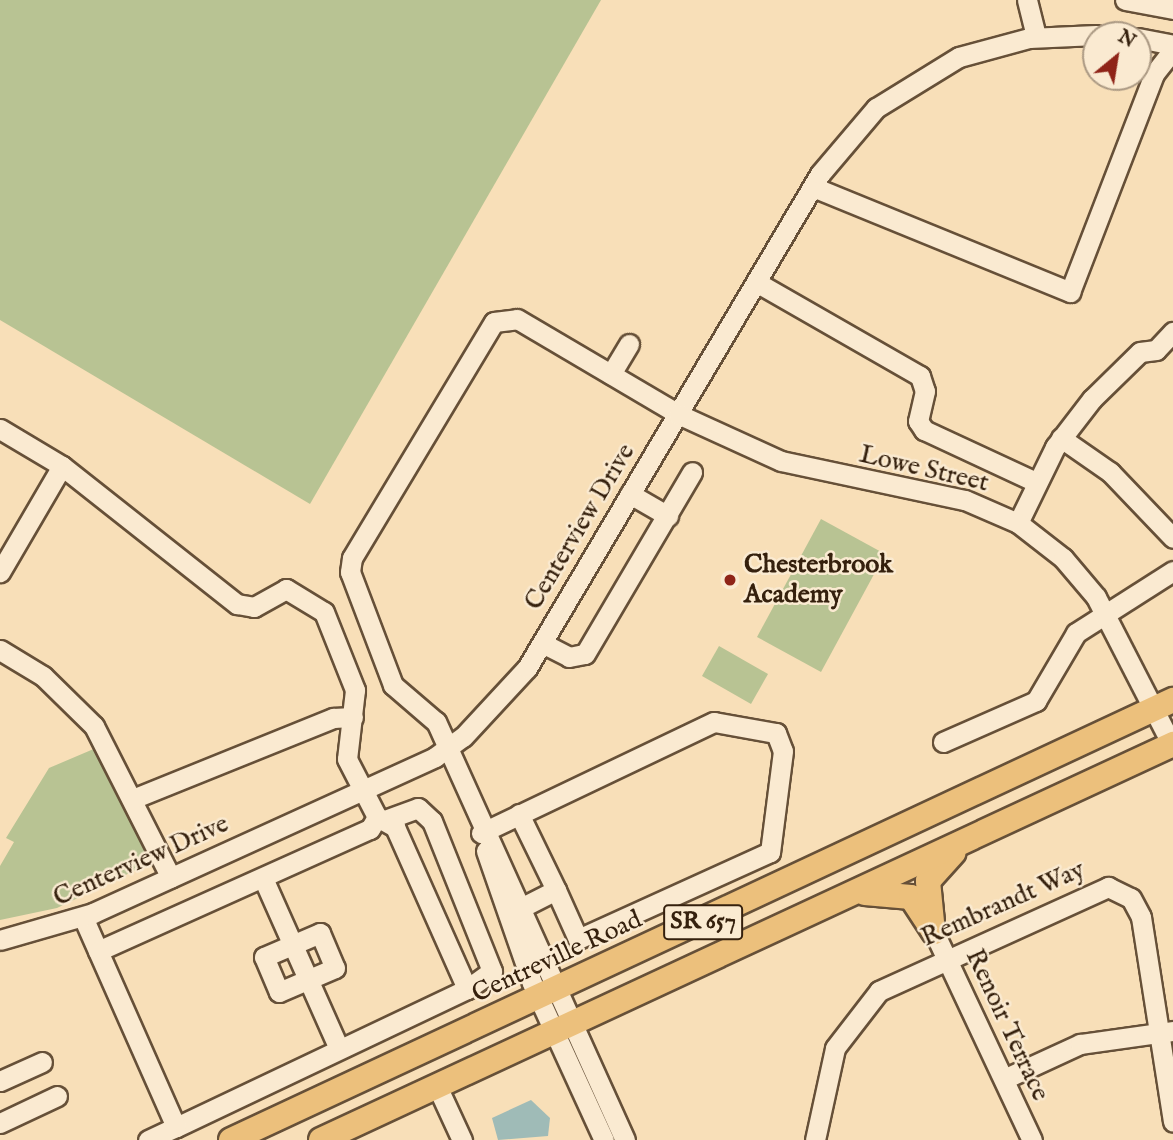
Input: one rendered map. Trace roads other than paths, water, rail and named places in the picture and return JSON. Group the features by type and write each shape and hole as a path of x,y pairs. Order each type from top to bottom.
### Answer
{"main road":[{"name":"Centreville Road","path":"231,1140 1165,705"},
{"name":"SR 657","path":"321,1140 1173,745"},
{"path":"934,932 928,881 960,845"},
{"path":"847,896 902,893 934,932"}],"street":[{"path":"1027,0 1035,37"},
{"path":"1125,0 1173,9"},
{"name":"Centerview Drive","path":"0,940 83,917 446,750 503,698 542,643 813,187 876,108 959,57 1035,37 1082,35"},
{"path":"813,187 1070,292 1154,74 1173,48 1152,42"},
{"path":"757,282 920,376 925,391 918,421 924,430 1037,482"},
{"name":"Lowe Street","path":"446,750 436,722 393,685 351,577 352,558 494,322 517,319 678,414 781,461 965,500 1018,523 1063,558 1104,610 1165,705 1173,745"},
{"path":"1018,523 1061,438 1140,352 1156,350 1173,332"},
{"path":"611,374 629,344"},
{"path":"0,429 62,466 237,604 254,607 286,589 320,607 355,690 348,759 361,790 381,818 395,827 467,989"},
{"path":"1061,438 1110,472 1173,538"},
{"path":"0,572 62,466"},
{"path":"542,643 569,657 585,654 692,472"},
{"path":"630,494 668,516"},
{"path":"943,742 1036,701 1062,649 1104,610 1170,577"},
{"path":"0,650 43,676 85,714 135,798 170,878"},
{"path":"135,798 333,718 353,717"},
{"path":"481,833 519,814 720,720 771,730 781,740 770,852 578,939 519,814"},
{"path":"446,750 481,833 523,907 550,993"},
{"path":"98,951 370,829 381,818 418,808 432,821 492,971 467,989 148,1140"},
{"path":"481,833 492,879 625,1140"},
{"path":"263,878 339,1049"},
{"name":"Rembrandt Way","path":"815,1140 830,1061 853,1018 897,980 1096,890 1117,889 1141,916 1165,1032 1173,1122"},
{"path":"523,907 556,890"},
{"path":"83,917 176,1127"},
{"name":"Renoir Terrace","path":"934,932 1032,1140"},
{"path":"320,933 335,968 279,992 264,957 293,945 320,933"},
{"path":"566,1027 604,1140"},
{"path":"1004,1079 1080,1044 1165,1032"},
{"path":"0,1081 42,1062"},
{"path":"438,1086 462,1140"},
{"path":"0,1123 57,1096"}],"water":[{"path":"531,1100 550,1118 548,1136 498,1140 492,1118"}],"place":[{"name":"Chesterbrook Academy","path":"730,580"}]}
